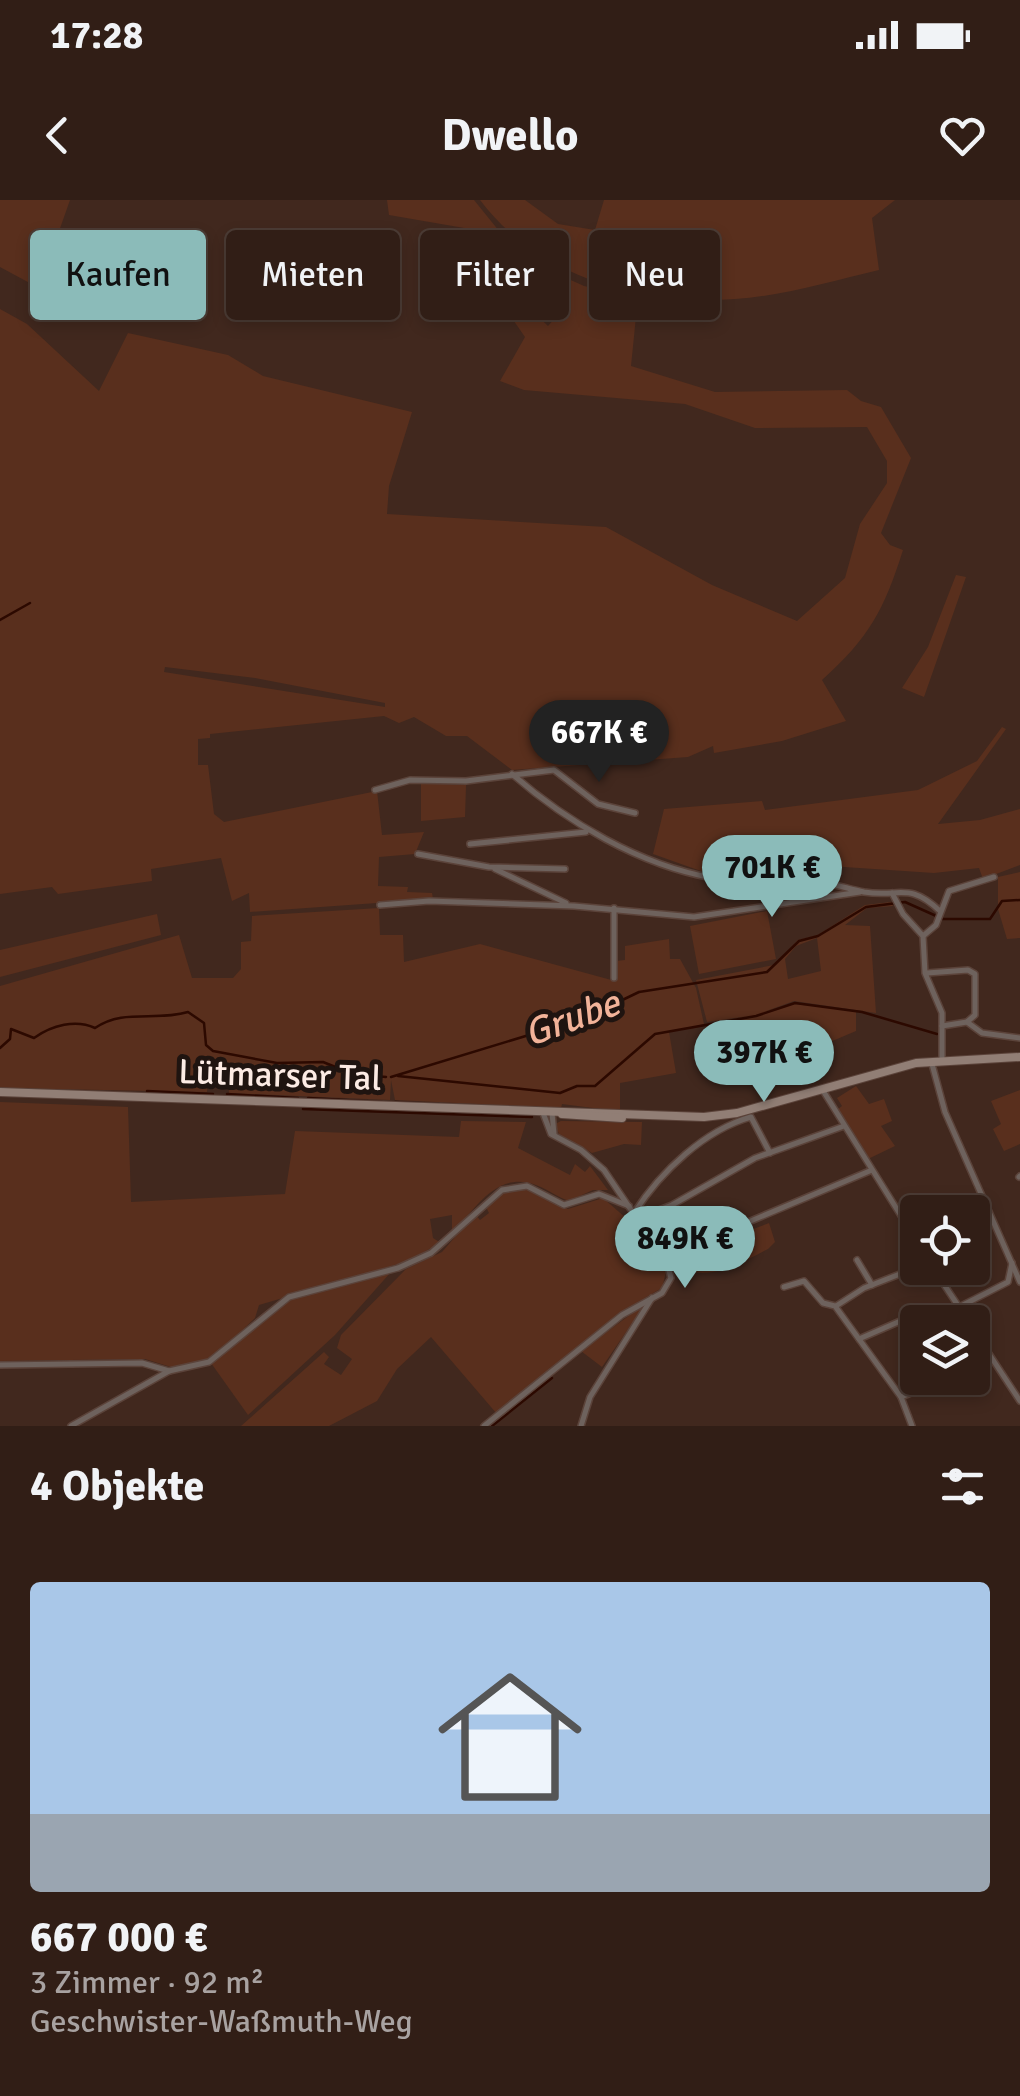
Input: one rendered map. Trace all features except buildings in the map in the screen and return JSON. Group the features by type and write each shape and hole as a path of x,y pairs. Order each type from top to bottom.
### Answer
{"main road":[{"path":"942,1059 1020,1057"},
{"name":"Lütmarser Tal","path":"0,1092 551,1113 572,1118 718,1116 942,1059"}],"street":[{"path":"375,790 410,780 466,782 554,770 579,794 622,813 635,813"},
{"path":"512,774 559,815 586,831 712,878 806,880 893,896 919,893 939,915"},
{"path":"470,844 586,831"},
{"path":"418,854 488,867 565,870"},
{"path":"488,867 542,895 574,906"},
{"path":"923,936 939,915 949,891 994,877"},
{"path":"380,905 429,902 574,906 694,917 860,892"},
{"path":"893,896 898,908 923,936 925,973 938,1000 942,1059"},
{"path":"614,908 614,978"},
{"path":"925,973 973,972 977,1004 968,1022"},
{"path":"942,1026 968,1022 982,1032 1020,1038"},
{"path":"931,1060 945,1112 1020,1282"},
{"path":"822,1089 900,1214"},
{"path":"484,1426 622,1315 667,1288 670,1272 636,1216 595,1162 548,1130 551,1113"},
{"path":"718,1116 720,1127"},
{"path":"636,1216 659,1179 720,1127 751,1117 770,1154"},
{"path":"636,1216 770,1154 844,1126"},
{"path":"691,1246 872,1170"},
{"path":"71,1426 169,1370 209,1362 290,1297 398,1268 431,1253 484,1202 509,1187 532,1187 564,1205 599,1194 628,1206"},
{"path":"857,1260 872,1285"},
{"path":"963,1305 1008,1282 1012,1263"},
{"path":"835,1306 900,1274"},
{"path":"784,1287 804,1281 824,1303 835,1306 900,1397 912,1426"},
{"path":"581,1426 590,1397 652,1298"},
{"path":"859,1339 900,1321"},
{"path":"990,1354 1020,1401"},
{"path":"0,1365 128,1363 169,1370"},
{"path":"900,1397 905,1395"}],"shaded area":[{"path":"0,200 70,200 59,230 30,230 30,283 0,267"},
{"path":"387,200 474,200 498,230 389,215"},
{"path":"480,200 525,200 558,224 595,230 589,230 589,279 569,270 569,230 504,227"},
{"path":"604,200 895,200 872,218 879,270 807,288 720,299 720,230 595,230"},
{"path":"569,279 589,287 589,320 636,320 631,366 715,392 847,390 861,401 881,407 911,458 881,533 890,545 903,550 873,622 822,680 846,721 782,741 714,753 713,746 688,757 512,770 467,736 446,736 414,717 399,723 384,716 210,734 210,738 198,739 198,765 208,765 214,814 224,822 377,791 382,835 424,832 415,854 379,857 378,886 408,887 407,892 432,893 433,899 250,912 249,893 232,901 221,858 151,869 152,881 58,894 52,887 0,894 0,309 27,324 99,391 128,333 228,355 263,376 412,412 389,486 387,514 606,527 712,585 797,621 845,578 860,524 887,483 887,461 867,427 755,428 685,404 524,390 500,381 525,337 513,320 542,320 548,326 553,320 569,320","holes":["165,667 255,678 385,703 385,707 164,672"]},
{"path":"956,575 966,577 924,697 902,688 928,647"},
{"path":"1002,727 1006,729 938,824 980,820 1020,809 1020,865 983,879 979,868 934,873 754,861 752,878 712,875 653,854 664,809 762,801 765,810 918,790 977,761"},
{"path":"421,783 466,785 465,817 421,821"},
{"path":"1020,872 1020,938 1007,939 998,909 998,877"},
{"path":"891,902 893,906 867,908 845,925 870,926 876,1013 794,1001 755,1015 707,1022 696,980 774,965 798,940 818,935 865,905","holes":["817,938 821,971 788,979 785,959 796,946"]},
{"path":"379,908 380,935 403,935 404,962 480,944 615,981 616,961 625,960 625,946 669,939 670,959 680,959 696,988 704,1024 669,1032 676,1073 620,1083 620,1110 616,1111 562,1104 561,1108 395,1100 391,1080 390,1100 229,1093 228,1079 208,1079 207,1092 0,1088 0,986 179,935 192,978 233,978 241,969 241,942 251,941 252,916"},
{"path":"767,911 776,959 699,974 690,926"},
{"path":"157,914 161,935 0,977 0,950"},
{"path":"794,1004 856,1011 856,1031 797,1056 722,1076 714,1024"},
{"path":"856,1086 869,1104 884,1099 892,1121 881,1126 895,1146 868,1159 837,1110 842,1106 837,1098"},
{"path":"1020,1090 1020,1144 1004,1151 993,1129 1001,1124 991,1101"},
{"path":"0,1102 128,1107 131,1202 285,1194 295,1131 459,1137 461,1121 526,1122 518,1148 570,1175 575,1164 585,1172 590,1166 608,1190 593,1190 569,1201 533,1184 508,1183 487,1195 452,1233 452,1215 430,1219 433,1238 441,1243 405,1262 259,1305 255,1318 207,1360 174,1368 145,1359 0,1361"},
{"path":"642,1122 641,1145 624,1144 592,1153 559,1134 555,1124"},
{"path":"510,1189 531,1190 568,1209 603,1198 634,1225 666,1272 662,1288 619,1313 497,1414 431,1337 397,1369 377,1401 329,1426 241,1426 324,1352 329,1357 324,1364 341,1375 352,1359 337,1348 341,1335 406,1269 442,1252 475,1214 480,1220 489,1213 485,1205"},
{"path":"769,1223 775,1242 729,1267 691,1272 666,1259 745,1226 748,1231"},
{"path":"391,1272 335,1335 248,1415 211,1363 290,1298"},
{"path":"646,1303 602,1367 581,1351"}],"waterway":[{"path":"0,620 30,603"},
{"name":"Grube","path":"391,1077 585,1018 639,992 767,972 799,941 818,936 866,907 905,902 943,919 990,919 1002,901 1020,900"},
{"path":"398,1076 560,1093 577,1086 595,1086 655,1034 756,1016 795,1003 862,1012 937,1034"},
{"name":"Grube","path":"0,1048 10,1039 11,1029 34,1038 64,1025 95,1028 117,1018 188,1012 204,1023 206,1045 213,1051 277,1063 323,1062 353,1074 386,1077"},
{"path":"147,1091 213,1094"},
{"path":"227,1094 298,1098"},
{"path":"308,1098 382,1102"},
{"path":"395,1102 439,1104"},
{"path":"303,1109 532,1117"},
{"path":"492,1426 552,1378"}]}
